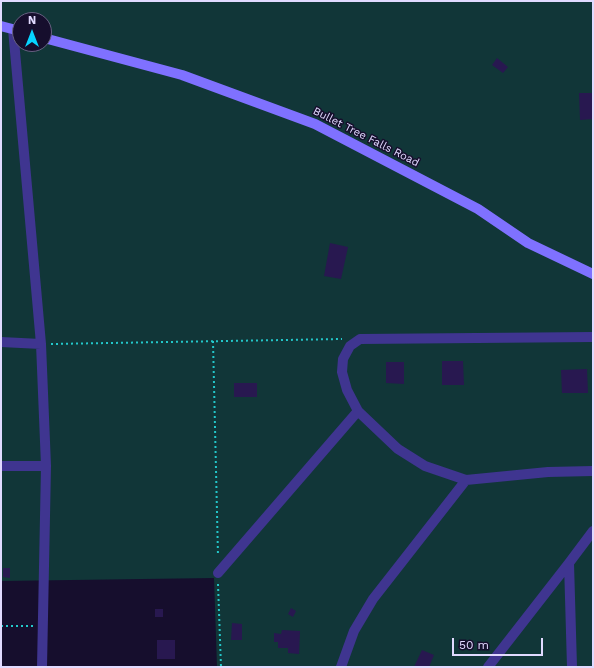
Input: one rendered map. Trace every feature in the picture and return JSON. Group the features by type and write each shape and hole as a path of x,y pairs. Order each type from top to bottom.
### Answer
{"main road":[{"path":"1,26 12,29"},
{"name":"Bullet Tree Falls Road","path":"52,40 182,75 315,124 478,209 528,243 593,274"}],"street":[{"path":"18,52 42,344 46,466 42,667"},
{"path":"593,337 360,339 350,346 343,359 342,372 347,390 358,411 398,449 425,466 466,480 548,472 593,471"},
{"path":"1,342 42,344"},
{"path":"218,573 358,411"},
{"path":"1,466 46,466"},
{"path":"341,667 354,631 373,599 466,480"},
{"path":"488,667 593,531"},
{"path":"569,563 572,667"}],"path":[{"path":"42,344 360,339"},
{"path":"213,341 221,667"},
{"path":"1,626 42,626"}],"green space":[{"path":"1,1 593,1 593,667 217,667 214,578 1,581"}],"building":[{"path":"497,58 508,67 503,73 492,65"},
{"path":"579,93 593,93 593,119 580,120"},
{"path":"330,243 348,247 341,279 324,276"},
{"path":"442,361 463,361 464,385 442,385"},
{"path":"386,362 404,362 404,384 386,383"},
{"path":"587,369 588,393 562,393 561,370"},
{"path":"234,383 257,383 257,397 234,397"},
{"path":"3,568 10,568 10,578 3,577"},
{"path":"291,608 296,611 293,617 288,614"},
{"path":"155,609 163,609 163,617 155,617"},
{"path":"232,623 242,624 242,640 231,640"},
{"path":"282,630 300,631 299,654 288,653 288,648 278,648 278,642 274,642 274,633 281,634"},
{"path":"157,640 175,640 175,659 157,659"},
{"path":"422,650 434,655 429,667 414,667"}]}
